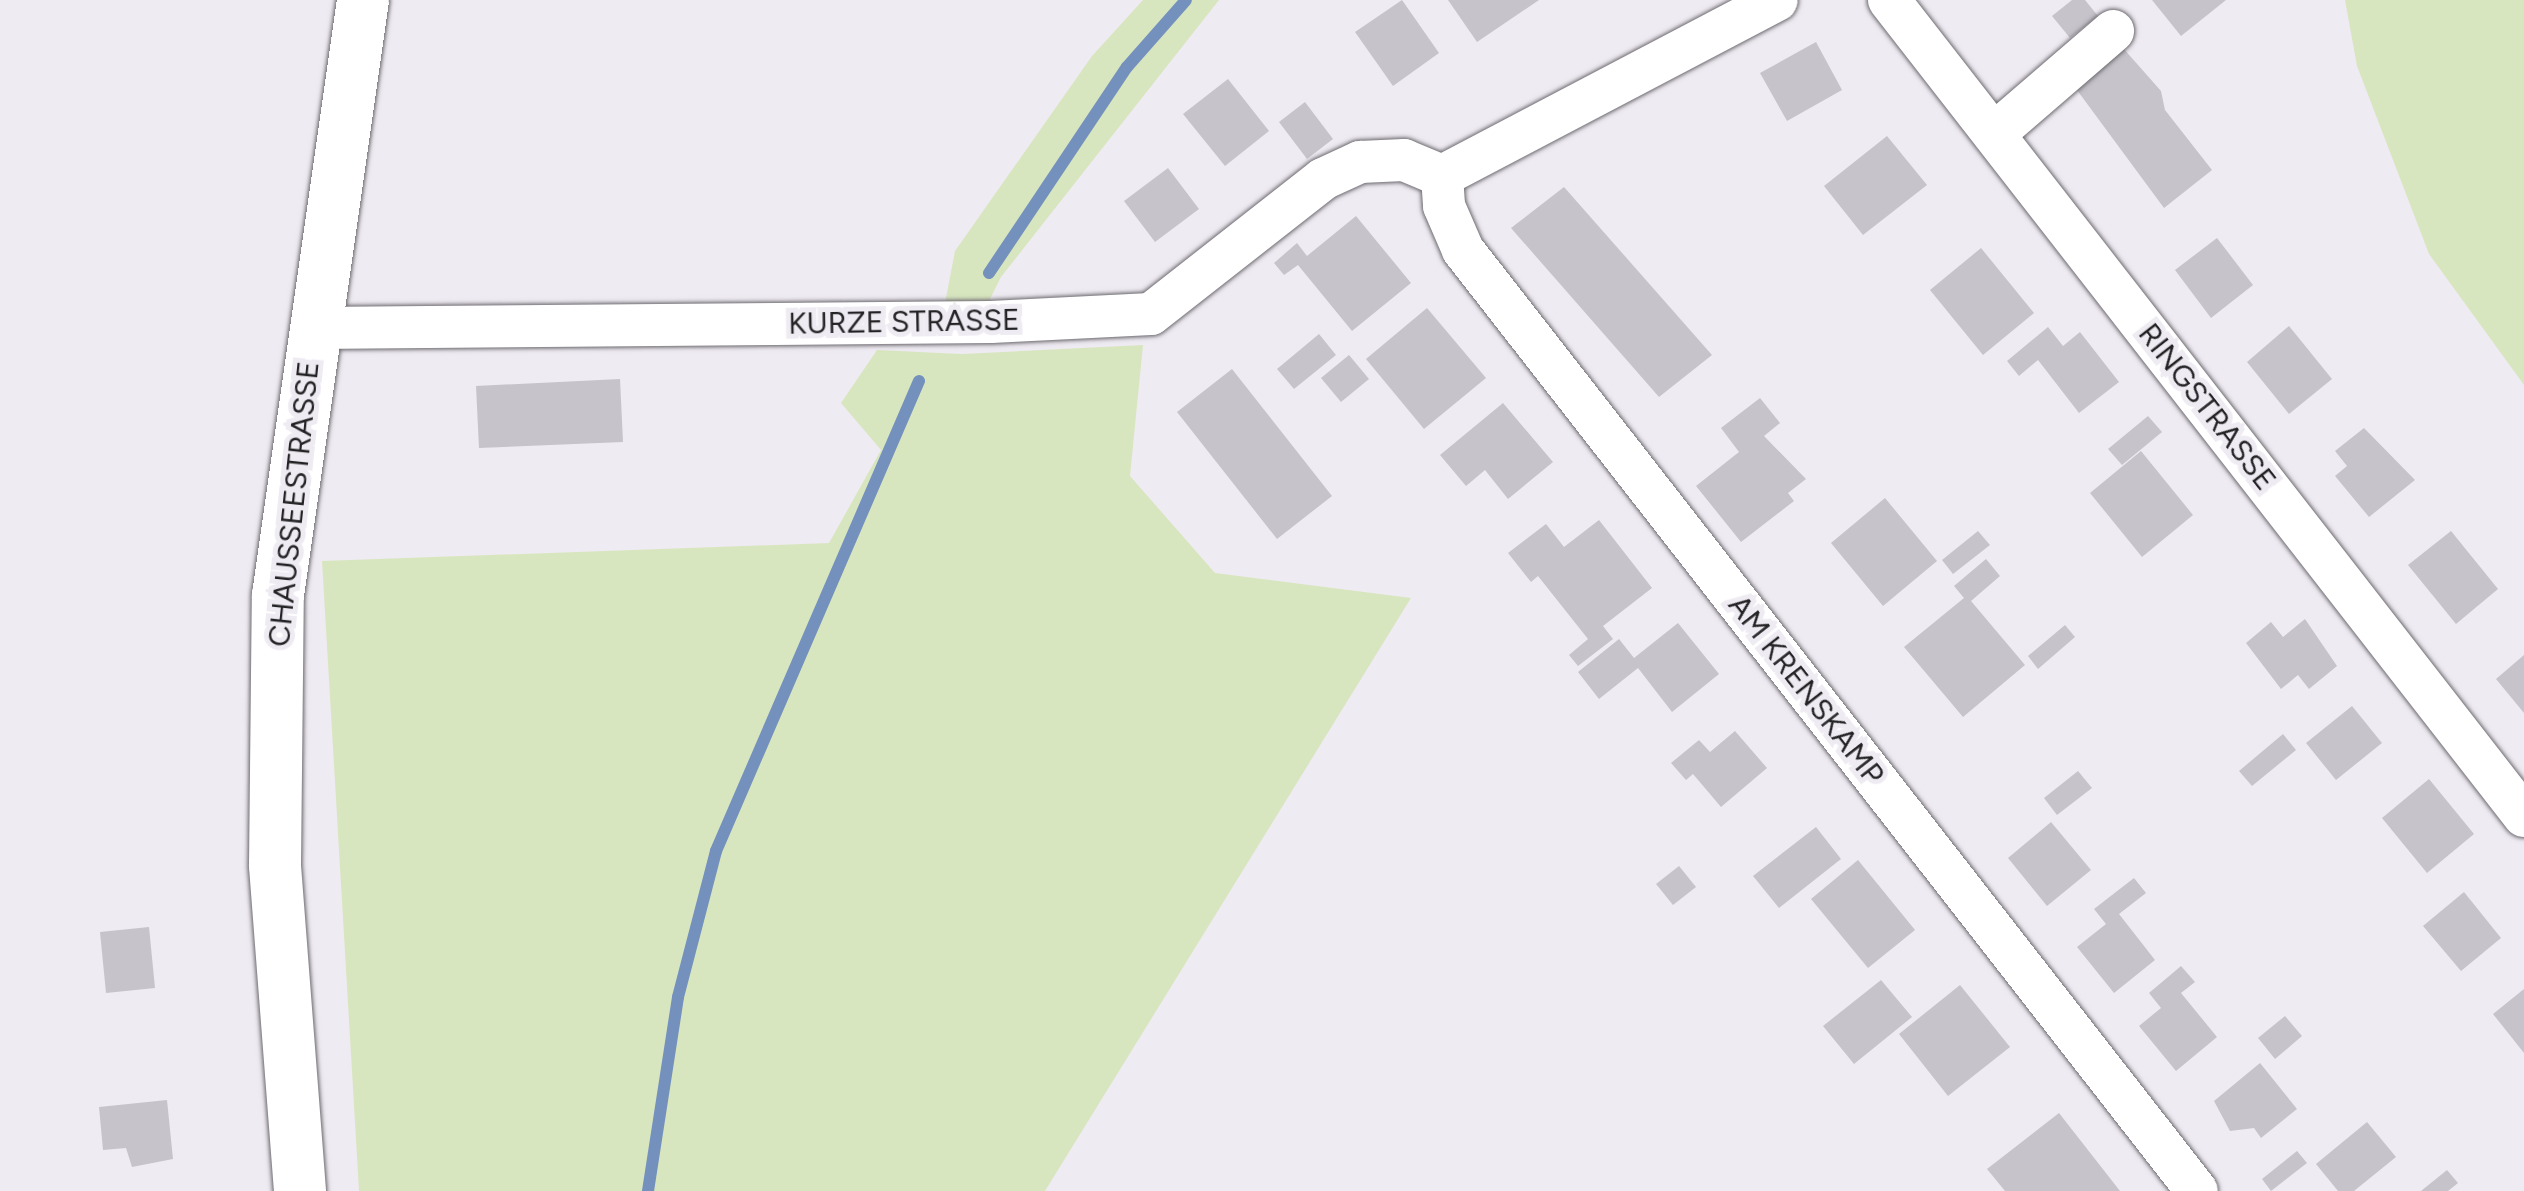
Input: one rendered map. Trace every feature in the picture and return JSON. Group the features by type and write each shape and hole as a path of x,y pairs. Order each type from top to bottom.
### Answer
{"main road":[{"name":"CHAUSSEESTRASSE","path":"300,1191 276,865 278,595 313,328 363,0"}],"street":[{"path":"1442,176 1777,0"},
{"name":"RINGSTRASSE","path":"1889,0 2524,816"},
{"path":"1995,134 2113,31"},
{"name":"KURZE STRASSE","path":"313,328 991,322 1152,314 1322,179 1360,162 1389,161 1442,176"},
{"name":"AM KRENSKAMP","path":"1442,176 1444,206 1463,250 2197,1191"}],"green space":[{"path":"1143,0 1219,0 1001,277 987,305 945,303 955,251 1092,56"},
{"path":"2345,0 2524,0 2524,385 2429,254 2357,66"},
{"path":"1143,345 1130,476 1215,573 1411,598 1045,1191 359,1191 322,561 829,543 881,450 841,403 877,350 962,354"}],"building":[{"path":"1402,0 1439,53 1393,86 1355,32"},
{"path":"1448,0 1539,0 1477,42"},
{"path":"2072,0 2085,0 2098,16 2070,38 2052,16"},
{"path":"2152,0 2226,0 2181,36"},
{"path":"1816,42 1842,90 1787,121 1760,73"},
{"path":"2123,48 2161,91 2165,110 2212,170 2164,208 2074,86"},
{"path":"1228,79 1269,131 1225,166 1183,114"},
{"path":"1305,102 1333,139 1307,159 1279,122"},
{"path":"1887,136 1927,185 1863,235 1824,186"},
{"path":"1168,168 1199,209 1155,242 1124,201"},
{"path":"1564,187 1712,355 1659,397 1511,228"},
{"path":"1356,216 1411,283 1352,331 1298,265 1284,275 1274,263 1297,243 1307,256"},
{"path":"2217,238 2253,285 2211,318 2175,270"},
{"path":"1981,248 2034,313 1983,355 1930,290"},
{"path":"1427,308 1486,378 1424,429 1366,359"},
{"path":"2289,326 2332,379 2289,414 2247,362"},
{"path":"2048,327 2063,346 2080,332 2119,382 2079,413 2038,360 2019,376 2007,361"},
{"path":"1319,334 1336,355 1294,389 1277,369"},
{"path":"1349,355 1369,379 1341,402 1321,378"},
{"path":"1232,369 1332,496 1277,539 1177,412"},
{"path":"620,379 623,442 479,448 476,386"},
{"path":"1760,398 1780,423 1764,436 1806,479 1788,493 1794,501 1741,542 1696,486 1739,452 1721,428"},
{"path":"1503,403 1553,462 1508,499 1485,470 1466,486 1440,455"},
{"path":"2148,416 2162,432 2122,465 2108,449"},
{"path":"2364,428 2415,480 2369,517 2335,476 2347,466 2335,451"},
{"path":"2141,451 2193,515 2142,557 2090,493"},
{"path":"1885,498 1937,561 1883,606 1831,543"},
{"path":"1599,520 1652,588 1603,626 1613,639 1578,666 1569,655 1588,639 1538,576 1531,582 1508,553 1546,524 1564,547"},
{"path":"1978,531 1990,545 1953,574 1942,560"},
{"path":"2451,531 2498,589 2456,624 2408,565"},
{"path":"1986,559 2000,576 1971,601 2025,665 1963,717 1904,647 1964,598 1954,586"},
{"path":"2305,619 2337,666 2309,689 2298,675 2281,689 2246,643 2271,622 2283,637"},
{"path":"1678,623 1719,674 1672,712 1638,668 1599,699 1578,672 1619,639 1634,658"},
{"path":"2065,625 2075,637 2038,669 2028,656"},
{"path":"2524,655 2524,713 2496,679"},
{"path":"2352,706 2382,743 2336,780 2306,743"},
{"path":"1735,731 1767,768 1721,807 1693,774 1686,780 1671,763 1699,740 1710,752"},
{"path":"2283,734 2296,750 2252,786 2239,771"},
{"path":"2078,771 2092,788 2057,815 2044,798"},
{"path":"2429,779 2474,834 2427,873 2382,818"},
{"path":"2051,822 2091,870 2047,906 2008,858"},
{"path":"1816,827 1841,859 1779,908 1753,876"},
{"path":"1858,860 1915,930 1868,968 1811,899"},
{"path":"1679,866 1696,887 1673,905 1656,884"},
{"path":"2134,878 2146,893 2119,914 2155,960 2114,993 2077,947 2106,924 2094,909"},
{"path":"2464,892 2501,938 2461,971 2423,926"},
{"path":"149,927 155,988 106,993 100,932"},
{"path":"2181,966 2195,982 2181,993 2217,1037 2176,1071 2139,1026 2161,1008 2149,993"},
{"path":"1881,980 1912,1017 1854,1064 1823,1026"},
{"path":"1960,985 2010,1047 1948,1096 1899,1034"},
{"path":"2524,989 2524,1053 2493,1014"},
{"path":"2285,1016 2302,1036 2275,1059 2258,1038"},
{"path":"2260,1063 2297,1109 2261,1138 2254,1128 2230,1131 2214,1101"},
{"path":"167,1100 173,1159 132,1167 126,1148 103,1150 99,1107"},
{"path":"2059,1113 2120,1191 2005,1191 1987,1169"},
{"path":"2367,1122 2396,1157 2354,1191 2338,1191 2316,1164"},
{"path":"2297,1151 2307,1163 2271,1191 2262,1179"},
{"path":"2447,1170 2458,1183 2448,1191 2421,1191"}],"waterway":[{"path":"989,273 1127,67 1186,0"},
{"path":"648,1191 678,997 716,851 919,381"}]}
